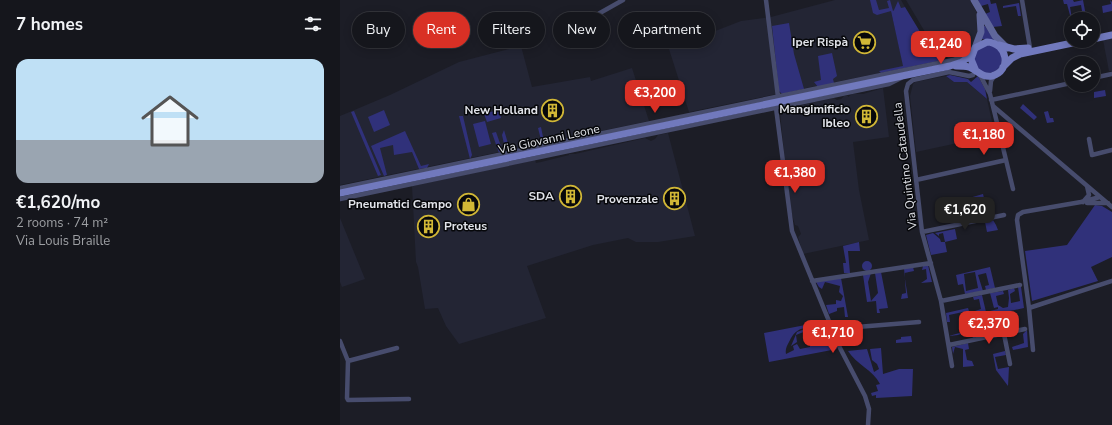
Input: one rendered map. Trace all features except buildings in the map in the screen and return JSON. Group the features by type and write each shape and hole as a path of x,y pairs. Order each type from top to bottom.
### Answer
{"main road":[{"path":"974,0 1001,46 1005,58 1003,67"},
{"path":"976,73 972,64 974,51 982,25 978,7"},
{"path":"1100,33 1112,30"},
{"path":"1100,38 1112,35"},
{"path":"950,66 962,62 983,43 1019,50 1064,41"},
{"path":"950,66 965,66 976,73 987,76 996,74 1012,58 1020,54 1064,45"},
{"name":"Via Giovanni Leone","path":"340,193 950,66"}],"street":[{"path":"602,12 624,0"},
{"path":"766,0 778,97"},
{"path":"1022,0 1030,48"},
{"path":"340,188 953,60 962,58 974,51"},
{"name":"Via Quintino Cataudella","path":"952,366 941,301 922,232 906,91 908,84 913,80 949,72 969,76 976,73"},
{"path":"976,73 985,81 991,97 1013,189"},
{"path":"991,97 991,81 996,74"},
{"path":"1100,77 1112,74"},
{"path":"340,199 889,84 904,76"},
{"path":"991,97 1064,84"},
{"path":"993,106 1112,207"},
{"path":"776,108 792,231 840,348 865,396 869,410 868,425"},
{"path":"1089,139 1092,155 1112,150"},
{"path":"916,180 1006,160"},
{"path":"1081,202 1089,195 1089,190 1086,185"},
{"path":"1033,350 1017,220 1018,215 1023,212 1081,202 1100,196"},
{"path":"1081,202 1108,204"},
{"path":"922,232 1004,215"},
{"path":"812,281 931,263"},
{"path":"1029,308 1112,281"},
{"path":"941,301 1020,285"},
{"path":"832,329 919,322"},
{"path":"949,345 1025,329"},
{"path":"1004,334 1010,364"},
{"path":"340,341 348,361 348,400 409,399"},
{"path":"348,361 397,348"}],"shaded area":[{"path":"835,0 901,0 905,7 891,11 904,68 689,112 669,49 715,48 715,31 741,21 771,17"},
{"path":"870,0 876,0 879,10 889,8 887,1 890,0 893,11 898,1 901,8 905,7 925,40 943,60 881,73 879,71 903,66 891,11 877,15 873,13"},
{"path":"906,0 970,0 977,13 979,29 974,44 966,53 949,59 928,37"},
{"path":"978,0 990,0 991,4 996,3 1002,26 993,27 985,14 990,12 988,4 981,6"},
{"path":"1063,0 1073,0 1074,2 1083,0 1085,12 1082,12 1081,5 1070,7 1071,12 1069,12 1067,4 1064,4"},
{"path":"1110,0 1112,2 1112,11 1103,13 1102,6 1111,4"},
{"path":"1019,3 1021,16 1018,16 1016,6 1003,8 1003,6"},
{"path":"789,23 794,54 804,89 782,94 779,91 772,26"},
{"path":"985,26 994,40 981,39"},
{"path":"1112,38 1112,71 1109,71 1103,40"},
{"path":"988,45 998,49 1002,59 998,69 988,73 978,69 974,59 978,49"},
{"path":"513,48 522,48 532,87 590,77 591,81 632,68 649,121 340,185 340,116 390,95 459,62"},
{"path":"832,53 837,76 833,79 834,83 818,87 814,82 821,80 818,56"},
{"path":"950,75 968,79 971,82 978,76 985,89 987,99 967,82 954,82 946,76"},
{"path":"946,76 954,82 967,82 987,99 995,135 916,152 910,96 913,84 915,82"},
{"path":"883,88 889,137 853,142 859,190 869,240 803,254 798,237 801,234 798,226 795,225 789,204 780,112 782,109 795,109 797,106 834,98 837,100 844,96 848,97 852,94 863,94"},
{"path":"1105,90 1106,96 1094,98 1094,92"},
{"path":"1023,104 1037,117 1034,120 1020,108"},
{"path":"384,110 390,125 374,132 368,117"},
{"path":"354,111 381,175 378,176 351,112"},
{"path":"499,111 501,118 487,122 484,114"},
{"path":"1048,111 1050,118 1053,118 1054,122 1047,123 1044,112"},
{"path":"459,116 463,116 472,155 470,159"},
{"path":"485,121 491,144 479,147 473,124"},
{"path":"541,127 544,142 566,138 542,144 538,128"},
{"path":"504,130 510,150 505,148 502,135"},
{"path":"405,131 421,166 429,164 427,168 419,169 412,152 394,155 393,145 380,148 387,175 384,176 371,146"},
{"path":"496,132 502,149 499,153 492,133"},
{"path":"668,133 695,236 658,242 636,242 628,238 593,245 527,266 546,318 459,344 446,326 438,308 425,309 416,262 412,186 535,160 536,163 541,162 569,154 575,154 645,138 651,141 658,135"},
{"path":"983,194 988,214 973,217 969,198"},
{"path":"1095,205 1102,206 1112,212 1112,257 1091,267 1098,281 1032,301 1025,251 1067,245"},
{"path":"340,218 365,279 342,287 340,282"},
{"path":"993,220 998,230 987,232 985,222"},
{"path":"955,229 957,239 945,242 943,233 939,234 939,236 935,233"},
{"path":"933,233 940,239 941,242 945,242 947,252 931,255 926,235"},
{"path":"859,242 860,251 848,251 850,273 844,273 843,263 846,263 843,246"},
{"path":"867,261 872,266 867,271 862,266"},
{"path":"928,265 932,282 921,283 927,279 926,269 922,270 923,266"},
{"path":"913,267 914,271 904,273 904,268"},
{"path":"990,267 995,288 986,290 985,286 989,285 986,273 978,275 983,291 965,294 963,284 958,285 956,275","holes":["975,272 978,288 966,291 964,274"]},
{"path":"881,272 888,308 879,309 880,313 877,313 876,301 867,302 863,275 871,273 868,282 871,301 878,293 875,273"},
{"path":"841,278 848,317 845,317 844,307 837,308 837,311 829,314 826,305 836,304 836,300 841,301 843,296 839,292 840,286 825,282 822,289 816,282"},
{"path":"905,278 908,298 901,299 902,294 906,293"},
{"path":"1018,287 1021,287 1024,308 1000,313 1003,331 996,333 995,330 999,329 995,317 988,318 987,316 982,317 983,324 978,325 978,321 974,322 975,338 973,338 971,331 949,336 973,329 971,319 961,321 961,319 965,318 963,312 949,315 950,322 947,322 946,313 968,308 970,314 975,313 975,311 981,309 979,299 974,300 973,297 982,295 986,312 998,309 998,307 994,308 990,293 1003,291 1004,294 996,296 998,305 1003,308 1008,307 1008,290 1014,288 1015,291 1010,294 1011,303 1020,301"},
{"path":"826,321 828,326 825,330 804,328 796,332 792,336 787,346 786,354 794,350 793,346 797,344 800,349 810,347 810,340 807,334 831,335 837,349 769,362 764,333"},
{"path":"805,329 820,331 806,331 796,335 797,342 791,346 797,332"},
{"path":"853,330 853,332 844,333 844,338 839,339 837,331"},
{"path":"1027,330 1028,347 1013,350 1012,347 1024,343 1023,334"},
{"path":"911,336 912,342 896,343 896,340 901,339 901,337"},
{"path":"968,343 969,349 965,350 967,360 972,361 974,366 963,367 963,349 955,347 953,354 952,347"},
{"path":"881,348 883,374 899,369 913,369 912,396 876,398 876,395 872,396 871,393 878,391 876,385 880,384 873,375 851,356 848,351 867,349 874,372 879,369 877,364 872,360 870,349"},
{"path":"1005,351 1006,355 995,357 998,369 1009,367 1008,386 996,370 993,354"}],"place":[{"name":"Iper Rispà","path":"864,42"},
{"name":"New Holland","path":"553,110"},
{"name":"Mangimificio Ibleo","path":"866,116"},
{"name":"SDA","path":"570,196"},
{"name":"Provenzale","path":"674,199"},
{"name":"Pneumatici Campo","path":"468,204"},
{"name":"Proteus","path":"429,226"}]}
